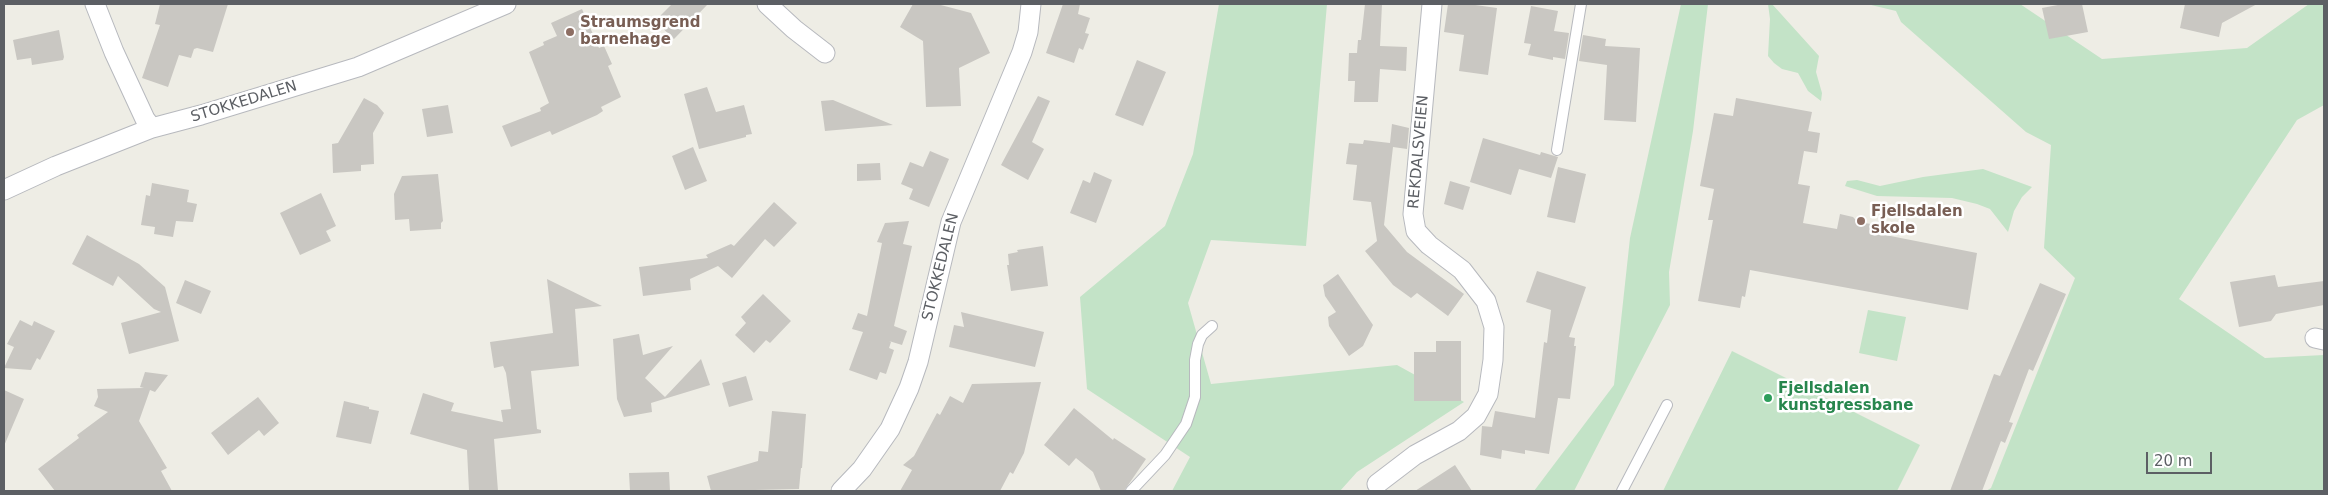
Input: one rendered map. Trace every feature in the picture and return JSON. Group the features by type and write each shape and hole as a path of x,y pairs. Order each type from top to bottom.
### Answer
{"street":[{"path":"95,4 114,52 145,119 152,128"},
{"name":"STOKKEDALEN","path":"4,190 56,166 152,128 358,67 479,9 506,4"},
{"path":"767,4 794,29 825,53"},
{"name":"STOKKEDALEN","path":"841,491 862,469 890,429 909,388 918,362 951,222 1022,52 1028,32 1031,4"},
{"name":"REKDALSVEIEN","path":"1377,484 1415,455 1459,431 1476,416 1488,394 1493,360 1494,328 1486,301 1462,270 1429,245 1416,230 1413,214 1432,4"}],"lane":[{"path":"1557,150 1581,4"},
{"path":"1131,491 1165,454 1186,424 1195,397 1195,360 1198,344 1202,335 1212,326"},
{"path":"1622,491 1667,405"}],"green space":[{"path":"1219,4 1327,4 1306,246 1211,240 1188,303 1211,384 1397,365 1464,402 1357,472 1340,491 1172,491 1190,457 1087,389 1080,297 1165,226 1193,154"},
{"path":"1681,4 1708,4 1693,131 1669,272 1670,305 1574,491 1534,491 1614,385 1630,238"},
{"path":"1768,4 1772,4 1819,56 1816,72 1822,93 1821,101 1808,91 1798,73 1782,69 1768,56 1770,19"},
{"path":"1867,4 2020,4 2102,59 2247,48 2309,4 2324,4 2324,105 2297,120 2179,299 2265,358 2324,355 2324,491 1986,491 1991,488 2075,278 2044,248 2051,145 2026,132 1901,22 1896,11"},
{"path":"1983,169 2032,187 2022,197 2014,211 2008,232 1990,209 1977,204 1952,198 1877,196 1845,186 1847,181 1857,180 1880,186 1923,177"},
{"path":"1868,310 1906,317 1897,361 1859,353"},
{"name":"Fjellsdalen kunstgressbane","path":"1732,351 1920,445 1897,491 1663,491"}],"building":[{"path":"160,4 228,4 213,52 197,48 194,49 191,58 179,55 168,87 142,78 160,25 155,24"},
{"path":"672,4 708,4 674,39 655,21"},
{"path":"913,4 937,4 971,13 990,53 959,68 961,106 926,107 923,41 900,27"},
{"path":"1063,4 1080,4 1078,14 1090,18 1085,33 1089,34 1083,50 1079,48 1074,63 1046,53"},
{"path":"1365,4 1382,4 1380,46 1407,47 1406,71 1380,69 1378,102 1354,102 1355,81 1348,81 1349,53 1357,53 1358,40 1361,40"},
{"path":"1448,4 1468,4 1497,8 1488,75 1459,71 1464,35 1444,32"},
{"path":"2063,4 2082,4 2088,32 2049,39 2042,8"},
{"path":"2185,4 2257,4 2222,23 2219,37 2180,28"},
{"path":"1531,6 1558,11 1554,31 1569,33 1565,59 1553,57 1553,60 1528,55 1531,44 1524,43"},
{"path":"582,9 599,48 604,46 612,64 608,66 621,97 601,107 603,111 597,115 552,135 550,131 511,147 502,126 541,111 540,108 549,103 529,52 544,45 543,42 557,36 551,23"},
{"path":"59,30 63,60 32,65 31,58 17,60 13,40"},
{"path":"1583,35 1606,39 1605,46 1640,48 1636,122 1604,120 1607,65 1579,61"},
{"path":"1137,60 1166,72 1143,126 1115,115"},
{"path":"707,87 716,112 744,105 752,134 699,149 684,94"},
{"path":"1038,96 1050,101 1032,142 1044,149 1028,180 1001,165"},
{"path":"364,98 377,105 384,113 373,133 374,164 361,165 361,171 333,173 332,144 338,143"},
{"path":"1736,98 1812,112 1808,131 1820,133 1817,153 1804,151 1798,184 1810,186 1803,223 1837,229 1840,214 1853,217 1858,222 1871,224 1870,232 1977,253 1968,310 1750,270 1745,297 1742,296 1740,308 1698,301 1713,220 1708,220 1714,189 1700,186 1714,113 1733,116"},
{"path":"833,100 893,125 825,131 821,101"},
{"path":"448,105 453,133 427,137 422,109"},
{"path":"1392,124 1409,128 1407,149 1393,147 1384,225 1407,252 1464,294 1448,316 1417,293 1411,298 1393,285 1365,251 1377,241 1371,202 1353,200 1357,165 1346,164 1349,143 1363,144 1364,140 1390,143"},
{"path":"1483,138 1540,155 1541,152 1558,157 1551,178 1519,169 1511,195 1470,182"},
{"path":"693,147 707,181 685,190 672,156"},
{"path":"930,151 949,159 929,207 909,199 913,189 901,184 910,162 923,167"},
{"path":"880,163 881,180 857,181 857,164"},
{"path":"1558,167 1586,174 1575,223 1547,217"},
{"path":"1094,172 1112,180 1096,223 1070,213 1083,180 1090,183"},
{"path":"438,174 443,221 441,229 410,231 409,219 395,220 394,194 402,176"},
{"path":"1450,181 1470,187 1463,210 1444,204"},
{"path":"152,183 189,190 187,202 197,204 193,222 176,221 173,237 154,234 155,227 141,225 146,195 150,196"},
{"path":"321,193 336,226 326,231 331,241 300,255 280,213"},
{"path":"774,202 797,223 774,247 765,239 732,278 718,266 690,279 691,290 643,296 639,267 708,258 706,255 731,244 734,246"},
{"path":"909,221 903,244 912,246 894,326 907,331 902,345 889,341 891,342 889,348 894,350 886,374 880,372 877,380 849,370 863,332 852,329 858,313 867,316 882,243 877,242 885,223"},
{"path":"87,235 139,264 165,287 179,341 129,354 121,323 161,312 154,309 118,276 113,286 72,264"},
{"path":"1043,246 1048,286 1011,291 1007,265 1009,265 1008,254 1018,252 1017,250"},
{"path":"1537,271 1586,287 1569,337 1575,338 1574,346 1576,346 1570,399 1558,398 1549,454 1525,450 1525,454 1502,450 1501,459 1480,455 1482,426 1492,427 1495,411 1535,418 1544,342 1547,343 1551,310 1526,302"},
{"path":"1338,274 1373,325 1363,346 1349,356 1329,326 1328,317 1336,312 1325,296 1323,285"},
{"path":"2275,275 2278,287 2324,281 2324,305 2276,314 2271,321 2239,327 2230,282"},
{"path":"547,279 602,306 575,309 579,366 531,371 537,429 541,430 541,433 494,439 498,491 469,491 467,450 410,434 423,393 454,403 451,411 503,422 501,410 511,409 506,373 503,366 494,368 490,342 553,333"},
{"path":"185,280 211,291 201,314 176,303"},
{"path":"2040,283 2066,294 2033,371 2029,369 2009,422 2013,423 2005,443 2001,441 1982,491 1950,491 1994,374 2000,376"},
{"path":"763,294 791,321 770,343 766,340 754,353 735,335 746,323 741,317"},
{"path":"961,312 1044,332 1035,367 949,347 954,325 964,327"},
{"path":"20,320 32,326 34,321 55,331 40,360 37,358 31,370 4,368 14,347 7,344"},
{"path":"639,334 643,355 673,346 645,378 665,397 701,359 710,385 651,403 652,412 624,417 617,399 613,339"},
{"path":"1436,341 1461,341 1461,401 1414,401 1414,352 1436,352"},
{"path":"145,372 168,375 155,392 150,390 139,421 167,468 161,471 172,491 55,491 38,469 79,438 77,435 108,412 94,406 98,397 97,389 144,388 140,387"},
{"path":"746,376 753,400 729,407 722,383"},
{"path":"1041,382 1024,453 1013,474 1010,472 1000,491 900,491 912,470 903,465 914,456 937,413 940,415 950,396 963,403 972,384"},
{"path":"4,390 24,399 4,446"},
{"path":"258,397 279,423 264,436 259,430 228,455 211,433"},
{"path":"344,401 379,411 371,444 336,437"},
{"path":"1074,408 1113,440 1114,438 1146,459 1124,491 1101,491 1093,472 1076,458 1069,466 1044,445"},
{"path":"772,411 806,414 799,489 711,491 707,476 758,461 759,451 768,452"},
{"path":"1455,465 1472,491 1415,491"},
{"path":"669,472 670,491 630,491 629,473"}],"place":[{"name":"Straumsgrend barnehage","path":"570,32"},
{"name":"Fjellsdalen skole","path":"1861,221"},
{"name":"Fjellsdalen kunstgressbane","path":"1768,398"}]}
